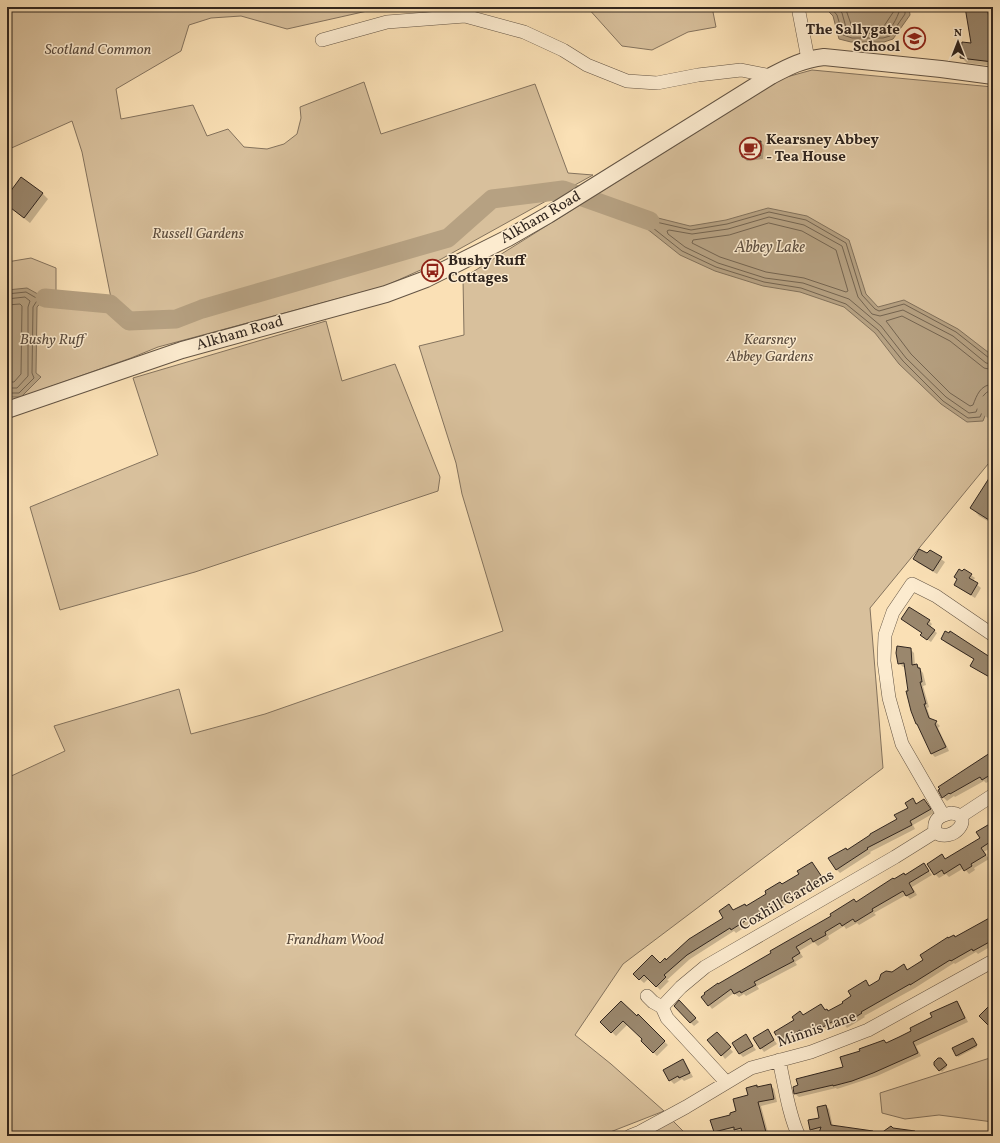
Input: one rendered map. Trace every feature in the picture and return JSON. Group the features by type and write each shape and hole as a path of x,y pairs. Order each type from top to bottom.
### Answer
{"street":[{"path":"798,7 808,59"},
{"path":"322,40 387,22 465,16 524,32 563,50 587,65 627,80 657,83 698,75 741,70 771,76"},
{"name":"Alkham Road","path":"7,410 182,350 399,289 426,279 460,263 548,215 771,76 794,64 808,59 824,57 993,76"},
{"path":"943,815 902,744 889,698 884,661 885,635 893,612 912,584 936,596 993,635"},
{"path":"961,816 993,794"},
{"path":"951,812 961,816 962,822 960,827 954,832 945,836 940,836 935,832 934,824 938,818 951,812"},
{"name":"Coxhill Gardens","path":"662,1007 680,987 705,967 895,857 935,832"},
{"name":"Minnis Lane","path":"630,1136 686,1107 751,1068 811,1052 868,1030 993,961"},
{"path":"647,996 653,1002 662,1007 668,1018 726,1082"},
{"path":"779,1060 788,1102 796,1131 799,1136"}],"green space":[{"name":"Russell Gardens","path":"7,7 385,7 287,29 241,16 211,18 189,25 181,51 116,89 121,119 193,105 207,136 228,129 244,147 267,149 284,144 297,134 301,118 300,107 364,82 381,134 535,84 568,173 593,175 425,268 385,286 158,347 7,402 7,262 31,258 56,268 56,295 111,298 82,152 72,121 7,150"},
{"path":"587,7 712,7 716,27 688,32 652,50 622,46"},
{"path":"812,70 993,87 993,458 870,608 883,768 623,964 575,1035 611,1064 664,1111 600,1136 515,1136 510,1134 509,1136 7,1136 7,778 65,751 54,726 179,689 191,734 265,714 503,631 462,494 456,463 419,346 464,335 463,278 783,78"},
{"path":"326,321 342,381 395,364 440,477 438,491 195,572 60,610 30,507 158,455 133,378"},
{"path":"993,1057 993,1122 939,1115 905,1119 882,1113 880,1093"},
{"path":"669,1117 688,1136 630,1136"}],"water":[{"path":"824,7 909,7 910,15 893,39 884,42 851,42 839,39 833,16"},
{"name":"Abbey Lake","path":"768,208 807,216 849,240 866,294 878,307 904,300 958,329 993,356 993,395 983,421 967,422 941,404 899,364 875,333 844,307 800,292 763,286 715,271 680,255 646,228 654,217 690,226 726,220"},
{"path":"27,288 45,298 37,307 36,373 41,377 21,397 7,397 7,290"}],"building":[{"path":"965,7 987,7 993,39 993,62 960,58 962,42 971,43"},
{"name":"Kearsney Abbey - Tea House","path":"761,141 760,156 742,157 742,142"},
{"path":"21,177 43,193 24,218 7,205 7,196"},
{"path":"993,472 993,513 989,520 970,508"},
{"path":"919,549 927,553 930,550 942,557 933,571 913,559"},
{"path":"959,569 962,571 964,569 972,574 969,578 978,583 971,595 954,585 957,579 954,577"},
{"path":"909,607 930,620 927,624 935,630 927,640 920,635 922,633 901,619"},
{"path":"945,631 949,633 950,631 993,659 993,679 970,666 974,659 941,639"},
{"path":"897,646 911,648 912,665 917,664 918,668 920,668 922,682 920,682 926,704 924,704 929,718 937,721 935,724 946,747 931,754 911,711 906,691 908,691 904,663 898,664 896,653"},
{"path":"993,751 993,770 988,773 990,775 982,780 980,777 942,798 938,787"},
{"path":"913,798 916,804 924,799 931,809 910,821 912,825 867,848 868,849 836,870 828,858 846,848 847,850 870,834 897,819 894,815 908,808 905,803"},
{"path":"993,822 993,840 981,848 986,855 971,864 972,866 964,871 960,864 944,874 942,870 934,875 927,864 942,854 945,859 980,838 976,832"},
{"path":"812,862 822,877 773,906 772,904 731,930 730,928 687,955 664,975 666,977 656,987 644,975 639,980 633,974 652,955 660,963 665,958 666,960 689,939 723,918 719,911 729,904 733,910 745,904 746,906 766,894 765,891 780,882 782,884 799,874 797,871"},
{"path":"924,863 929,871 909,883 914,892 906,896 903,891 872,909 873,911 855,922 853,919 842,926 840,923 825,932 826,935 813,942 811,938 796,947 800,953 792,958 794,961 754,982 756,985 741,993 740,991 734,994 731,989 708,1006 701,997 718,983 771,953 770,951 831,916 830,914 854,899 856,902 893,878 894,879 904,873 905,875"},
{"path":"993,916 993,940 973,951 972,949 951,961 950,960 910,985 861,1012 862,1013 843,1025 839,1018 823,1027 821,1024 803,1035 800,1030 781,1043 774,1032 794,1020 792,1017 800,1011 803,1015 821,1004 825,1010 827,1009 828,1011 843,1003 842,1002 851,996 848,991 866,980 869,986 879,980 881,974 886,971 892,972 904,964 907,970 923,960 920,955 948,937 954,935 955,937"},
{"path":"679,1000 696,1018 690,1023 674,1006"},
{"path":"621,1001 637,1016 638,1014 665,1041 653,1053 641,1041 642,1039 623,1021 611,1033 600,1022"},
{"path":"957,1001 965,1018 913,1042 918,1053 852,1081 794,1094 793,1087 798,1085 796,1079 843,1067 840,1057 860,1051 859,1049 884,1040 886,1043 899,1037 911,1031 910,1028 932,1017 930,1013"},
{"path":"988,1007 993,1012 993,1030 979,1016"},
{"path":"768,1029 774,1040 760,1049 753,1038"},
{"path":"717,1032 731,1047 721,1056 707,1040"},
{"path":"746,1034 753,1046 739,1054 732,1043"},
{"path":"973,1038 977,1045 956,1056 952,1048"},
{"path":"938,1058 941,1058 947,1065 939,1071 934,1065 934,1062"},
{"path":"683,1059 690,1073 679,1078 678,1076 669,1081 663,1070"},
{"path":"771,1084 774,1099 758,1102 767,1136 743,1136 741,1128 734,1130 734,1127 714,1132 710,1120 730,1115 730,1113 736,1111 733,1099 748,1095 746,1088 757,1085 757,1087"},
{"path":"826,1105 831,1125 873,1131 872,1136 818,1136 821,1127 810,1130 808,1120 819,1118 817,1107"},
{"path":"891,1126 893,1128 915,1131 915,1136 877,1136"}],"waterway":[{"path":"45,298 110,304 129,321 176,319 202,309 448,238 492,199 563,190 650,221"},
{"path":"986,405 993,410"}],"place":[{"name":"The Sallygate School","path":"915,39"},
{"name":"Kearsney Abbey - Tea House","path":"751,149"},
{"name":"Bushy Ruff Cottages","path":"432,270"}],"park label":[{"name":"Scotland Common","path":"98,50"},
{"name":"Bushy Ruff","path":"52,340"},
{"name":"Kearsney Abbey Gardens","path":"770,348"},
{"name":"Frandham Wood","path":"335,940"}]}
